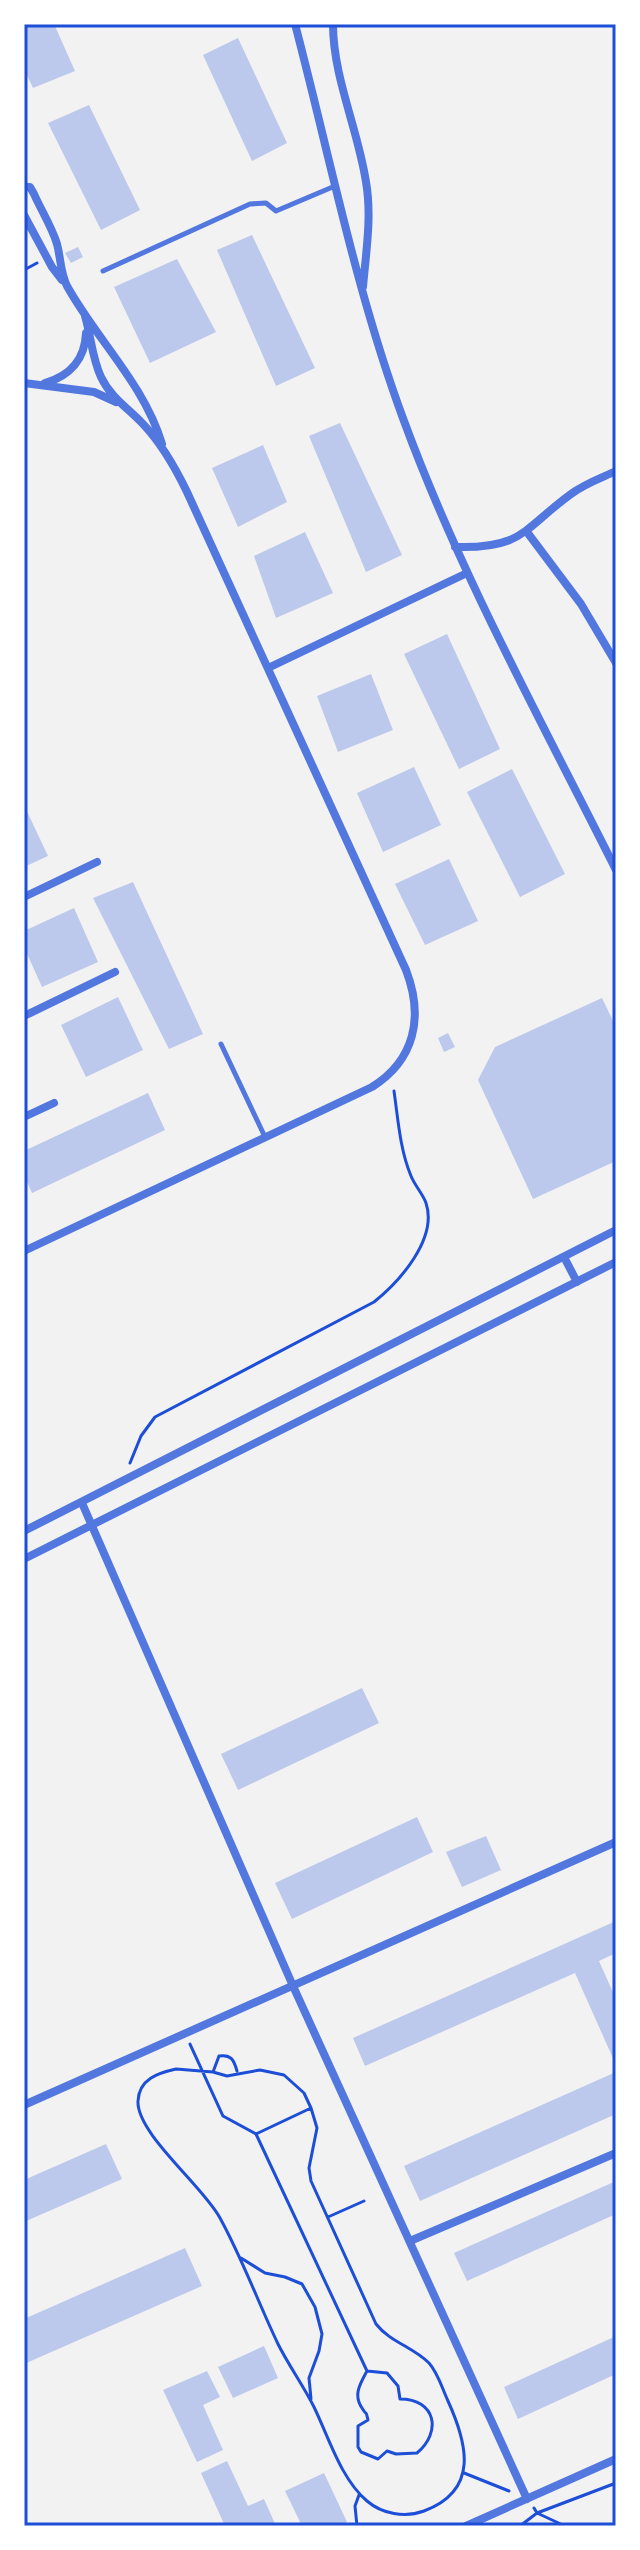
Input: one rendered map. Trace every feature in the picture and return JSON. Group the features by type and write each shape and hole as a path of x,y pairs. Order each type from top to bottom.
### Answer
{"street":[{"path":"295,24 363,296 404,423 467,573 616,870"},
{"path":"333,24 338,63 366,181 368,224 363,296"},
{"path":"24,187 30,187 54,237 66,283"},
{"path":"24,215 52,267 66,283 152,415 164,449 187,492 406,970 415,1008 413,1032 405,1055 390,1075 372,1087 24,1251"},
{"path":"37,386 63,376 80,359 87,337 85,316"},
{"path":"85,316 95,364 108,390 164,449"},
{"path":"24,383 94,392 119,403"},
{"path":"455,547 495,545 513,540 573,493 616,471"},
{"path":"527,532 581,604 616,663"},
{"path":"268,668 467,573"},
{"path":"24,897 97,862"},
{"path":"24,1016 115,972"},
{"path":"24,1117 54,1103"},
{"path":"24,1531 616,1230"},
{"path":"564,1257 577,1282"},
{"path":"24,1559 616,1262"},
{"path":"82,1503 293,1986 527,2499"},
{"path":"24,2105 616,1842"},
{"path":"410,2241 616,2153"},
{"path":"466,2526 616,2459"}],"lane":[{"path":"103,271 250,204 266,203 276,211 335,186"},
{"path":"221,1044 265,1137"}],"path":[{"path":"24,270 37,263"},
{"path":"123,1482 141,1436 155,1417 374,1302 396,1284 423,1244 428,1220 426,1203 411,1175 400,1134 394,1091"},
{"path":"185,2034 223,2116 256,2134 367,2371"},
{"path":"213,2072 219,2056 226,2055 238,2072"},
{"path":"176,2069 213,2072 227,2076 260,2070 284,2075 304,2093 317,2128 309,2168 311,2181 376,2324 392,2339 419,2353 433,2367 461,2432 465,2453 464,2473 456,2488 436,2506 419,2513 389,2513 370,2504 350,2482 312,2402 280,2348 219,2215 140,2116 140,2089 153,2075 176,2069"},
{"path":"256,2134 311,2108"},
{"path":"328,2217 364,2201"},
{"path":"237,2255 265,2273 302,2284 315,2307 322,2334 309,2378 312,2402"},
{"path":"367,2371 387,2373 398,2386 400,2399 412,2399 427,2409 432,2418 432,2435 417,2453 387,2451 378,2459 361,2452 358,2447 358,2426 368,2420 357,2398 358,2387 367,2371"},
{"path":"464,2473 527,2499"},
{"path":"520,2526 537,2513 616,2483"},
{"path":"357,2526 355,2506 360,2494"},
{"path":"537,2513 565,2526"}],"building":[{"path":"24,24 54,24 75,71 33,88 24,69"},
{"path":"238,38 287,143 252,161 203,55"},
{"path":"89,105 140,210 101,230 48,123"},
{"path":"252,235 315,368 276,386 217,250"},
{"path":"78,247 83,257 71,263 65,253"},
{"path":"177,259 216,332 150,363 114,287"},
{"path":"340,423 402,555 366,572 309,436"},
{"path":"263,445 287,502 238,527 212,468"},
{"path":"305,532 333,593 276,618 254,556"},
{"path":"447,634 500,749 459,769 404,654"},
{"path":"371,674 393,730 338,752 317,696"},
{"path":"414,767 441,825 383,852 357,793"},
{"path":"512,769 565,874 520,897 467,792"},
{"path":"24,805 48,856 24,867"},
{"path":"449,859 478,921 425,945 395,884"},
{"path":"133,882 203,1034 169,1049 93,898"},
{"path":"74,908 98,962 42,987 24,947 24,931"},
{"path":"118,997 143,1050 86,1077 61,1025"},
{"path":"602,998 616,1027 616,1161 533,1199 478,1080 495,1047"},
{"path":"448,1033 455,1047 444,1052 438,1038"},
{"path":"148,1093 165,1130 32,1193 24,1175 24,1151"},
{"path":"362,1688 379,1723 238,1790 221,1754"},
{"path":"417,1817 433,1852 292,1919 275,1883"},
{"path":"486,1836 501,1870 462,1887 446,1852"},
{"path":"616,1921 616,1953 599,1961 616,1999 616,2065 575,1973 365,2066 353,2038"},
{"path":"616,2072 616,2114 420,2201 404,2166"},
{"path":"106,2144 122,2179 24,2222 24,2180"},
{"path":"616,2181 616,2214 467,2281 454,2253"},
{"path":"185,2248 202,2286 24,2364 24,2319"},
{"path":"616,2336 616,2374 518,2419 504,2387"},
{"path":"264,2346 278,2378 233,2398 218,2367"},
{"path":"207,2371 220,2397 203,2405 223,2450 197,2462 163,2390"},
{"path":"227,2461 248,2506 264,2499 276,2526 225,2526 201,2473"},
{"path":"324,2473 347,2522 338,2526 302,2526 285,2491"}]}
